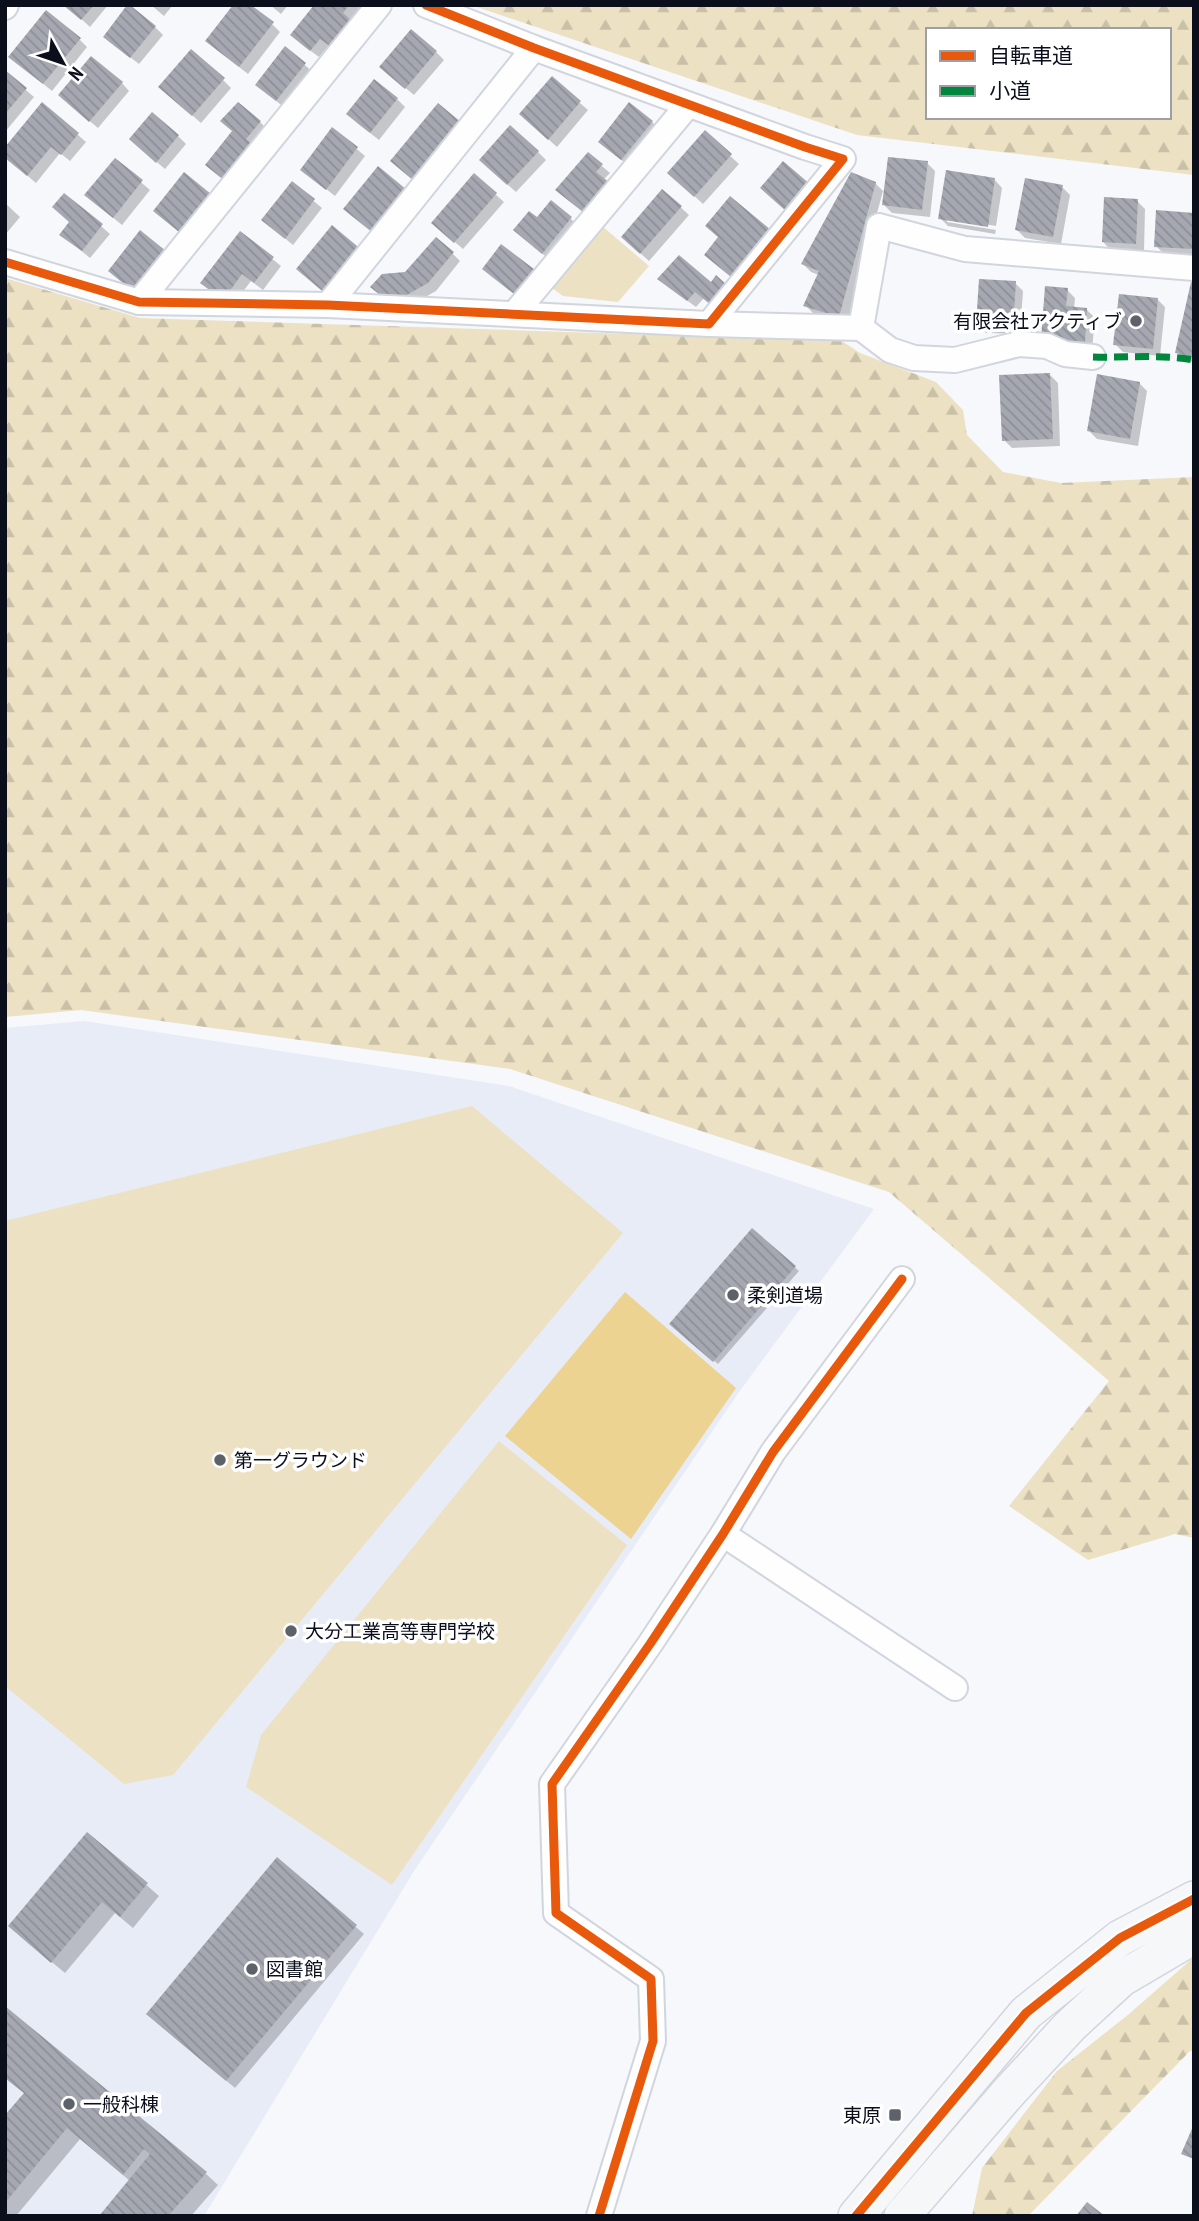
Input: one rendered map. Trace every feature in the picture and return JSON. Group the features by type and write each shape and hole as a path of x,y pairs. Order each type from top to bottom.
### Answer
{"street":[{"path":"139,302 379,5"},
{"path":"426,5 688,105 843,159 709,324"},
{"path":"328,304 534,48"},
{"path":"515,313 688,105"},
{"path":"861,328 879,226 965,249 1194,268"},
{"path":"5,262 139,302 328,304 709,324 861,328 890,350 914,358 955,360 1019,344 1046,346 1065,354 1093,357"},
{"path":"599,2216 653,2041 651,1979 556,1913 552,1784 650,1644 723,1534 773,1452 902,1279"},
{"path":"723,1534 955,1688"},
{"path":"856,2216 1026,2013 1120,1938 1194,1899"},
{"path":"902,2216 1070,2026 1121,1979 1194,1936"}],"shaded area":[{"name":"大分工業高等専門学校","path":"84,1021 509,1086 874,1209 739,1392 414,1871 204,2216 5,2216 5,1028"},
{"path":"625,1292 736,1388 631,1539 505,1436"}],"green space":[{"path":"471,5 1194,5 1194,175 857,135"},
{"path":"602,226 649,266 618,302 563,296 548,285"},
{"path":"5,278 140,318 842,341 860,353 936,382 963,410 967,435 1003,472 1061,483 1194,477 1194,1538 1175,1534 1088,1560 1009,1506 1109,1381 889,1192 510,1069 81,1010 5,1017"},
{"name":"第一グラウンド","path":"472,1106 623,1233 173,1775 124,1784 5,1686 5,1221"},
{"path":"499,1441 627,1545 392,1885 246,1787 261,1735"},
{"path":"1194,1957 1194,2051 1190,2051 1028,2216 972,2216 982,2168 1057,2071 1129,2014"}],"building":[{"path":"63,5 94,5 81,20"},
{"path":"127,5 156,26 130,58 103,37"},
{"path":"233,5 251,5 274,22 239,67 205,41"},
{"path":"314,5 349,5 343,13 354,23 334,49 320,39 310,51 290,35"},
{"path":"46,10 81,38 43,84 8,57"},
{"path":"411,29 437,51 405,89 379,67"},
{"path":"285,46 306,63 276,101 255,85"},
{"path":"191,49 225,78 192,116 158,87"},
{"path":"91,56 123,82 89,122 58,95"},
{"path":"5,70 27,88 5,114"},
{"path":"552,76 581,101 548,140 519,114"},
{"path":"374,79 398,98 370,133 346,114"},
{"path":"42,102 79,133 61,155 51,147 27,176 5,158 5,147"},
{"path":"238,102 261,121 246,139 253,145 225,181 205,165 232,131 220,121"},
{"path":"629,102 653,121 621,160 598,142"},
{"path":"438,103 462,123 414,181 390,161"},
{"path":"152,112 179,135 156,163 129,139"},
{"path":"510,125 539,151 507,185 479,160"},
{"path":"332,127 358,147 326,190 300,170"},
{"path":"705,130 732,154 694,197 667,173"},
{"path":"588,152 603,164 596,172 614,186 588,216 555,190"},
{"path":"888,157 928,161 922,210 882,205"},
{"path":"115,158 143,180 113,218 84,195"},
{"path":"783,161 811,185 787,212 760,188"},
{"path":"378,166 407,190 373,233 343,209"},
{"path":"946,170 995,178 988,227 938,219"},
{"path":"184,172 211,194 179,232 153,211"},
{"path":"851,172 876,182 839,317 803,306 819,271 801,264"},
{"path":"474,173 497,193 454,243 431,223"},
{"path":"1025,178 1063,185 1053,237 1015,230"},
{"path":"292,181 315,199 285,239 261,220"},
{"path":"662,189 682,206 640,254 621,237"},
{"path":"64,193 103,224 82,251 59,235 69,222 52,207"},
{"path":"730,196 771,230 731,277 704,255 718,237 705,226"},
{"path":"1104,197 1138,199 1136,244 1102,242"},
{"path":"551,200 572,217 542,254 513,230 529,211 537,217"},
{"path":"1156,210 1194,213 1194,249 1154,247"},
{"path":"332,225 363,251 327,295 296,269"},
{"path":"140,230 166,251 134,292 108,271"},
{"path":"240,231 274,257 254,283 242,274 223,300 200,283"},
{"path":"436,237 454,252 428,283 405,296 385,299 370,287 382,274 405,272"},
{"path":"501,244 534,269 514,294 482,269"},
{"path":"679,255 711,282 716,275 727,285 711,305 695,292 687,301 657,279"},
{"path":"979,279 1016,281 1013,327 976,325"},
{"path":"1191,282 1194,283 1194,357 1175,353"},
{"path":"1045,286 1068,288 1066,306 1087,308 1085,342 1041,339"},
{"name":"有限会社アクティブ","path":"1119,294 1158,298 1153,349 1113,345"},
{"path":"1050,373 1053,439 1002,441 999,375"},
{"path":"1097,374 1140,382 1130,439 1087,431"},
{"name":"柔剣道場","path":"752,1228 796,1266 713,1362 669,1324"},
{"path":"87,1832 148,1883 120,1917 102,1902 51,1963 8,1926"},
{"name":"図書館","path":"277,1857 357,1925 226,2081 146,2014"},
{"name":"一般科棟","path":"5,2006 207,2172 168,2216 99,2216 150,2154 144,2149 123,2175 67,2128 5,2203 5,2115 24,2093 5,2078"},
{"path":"1194,2124 1194,2159 1181,2154"},
{"path":"1087,2202 1105,2216 1076,2216"}],"marked path":[{"path":"1093,357 1194,360"}],"cycle path":[{"path":"5,262 139,302 328,305 709,324 843,159 534,48 426,5"},
{"path":"599,2216 653,2041 651,1979 556,1913 552,1784 650,1644 723,1534 773,1452 902,1279"},
{"path":"856,2216 1026,2013 1120,1938 1194,1899"}],"place":[{"name":"有限会社アクティブ","path":"1136,321"},
{"name":"柔剣道場","path":"733,1295"},
{"name":"第一グラウンド","path":"220,1460"},
{"name":"大分工業高等専門学校","path":"291,1631"},
{"name":"図書館","path":"252,1969"},
{"name":"一般科棟","path":"69,2104"},
{"name":"東原","path":"895,2115"}]}
